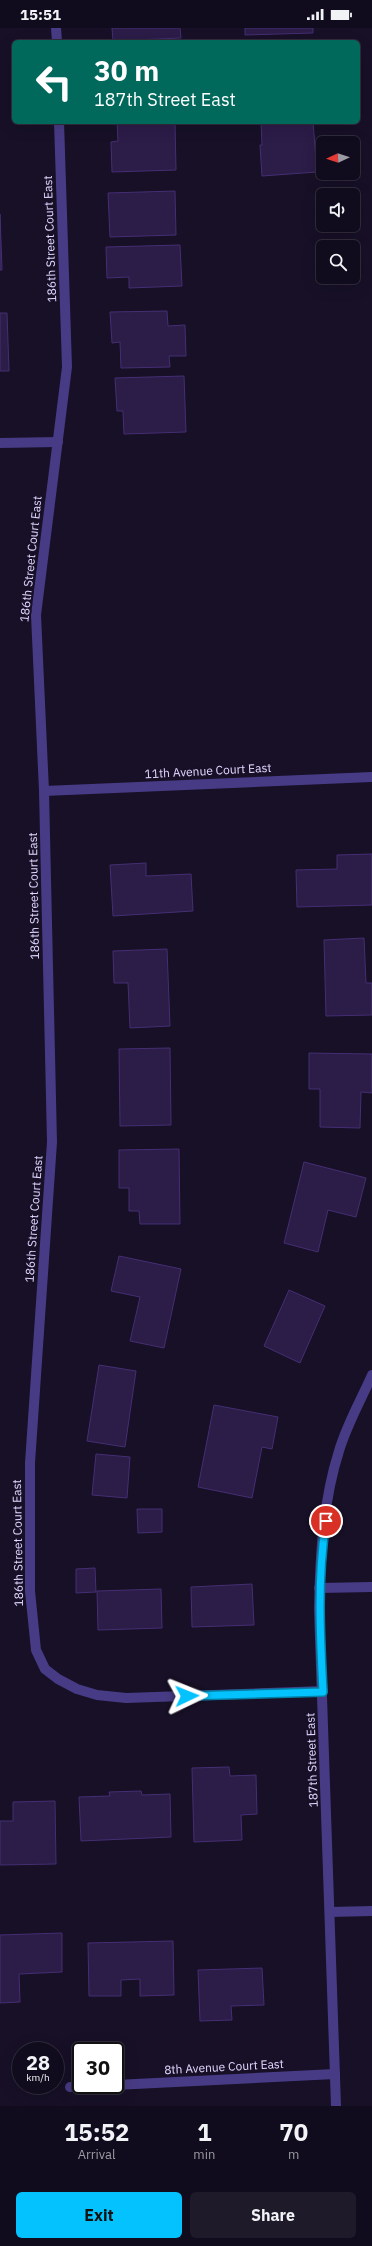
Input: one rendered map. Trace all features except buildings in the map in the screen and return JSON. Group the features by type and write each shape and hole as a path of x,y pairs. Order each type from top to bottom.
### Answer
{"street":[{"path":"56,28 57,40"},
{"name":"186th Street Court East","path":"59,124 67,367 36,615 44,791 52,1142 30,1472 30,1591 36,1650 45,1669 58,1680 77,1689 97,1694 126,1698 323,1692"},
{"path":"0,443 58,442"},
{"name":"11th Avenue Court East","path":"44,791 372,777"},
{"name":"187th Street East","path":"336,2106 319,1588 320,1562 331,1480 339,1450 372,1375"},
{"path":"319,1588 372,1587"},
{"path":"330,1912 372,1911"},
{"name":"8th Avenue Court East","path":"124,2085 335,2074"}],"route":[{"path":"187,1696 323,1692 319,1608 320,1562 326,1521"}]}
